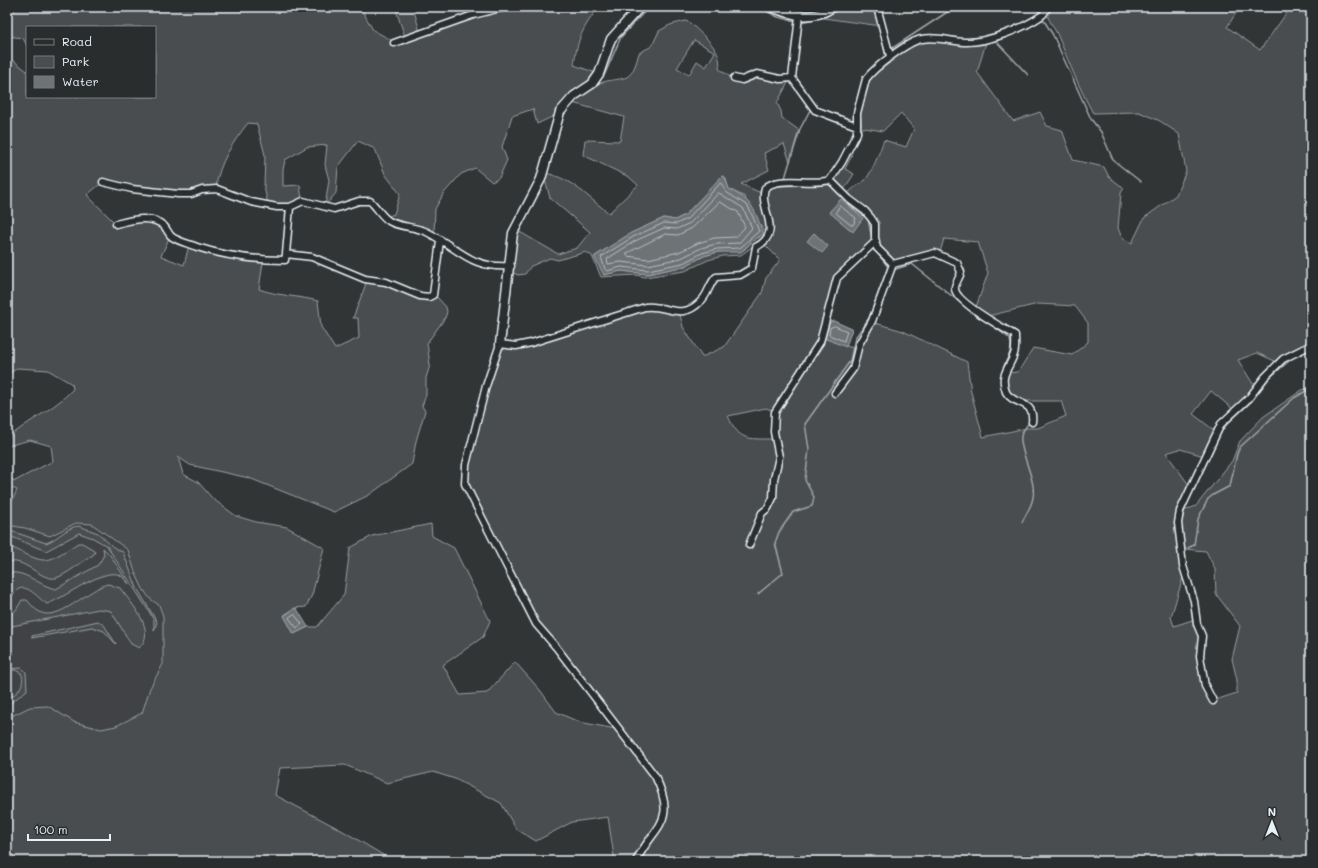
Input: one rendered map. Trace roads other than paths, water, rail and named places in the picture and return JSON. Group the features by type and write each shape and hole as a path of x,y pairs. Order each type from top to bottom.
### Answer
{"street":[{"path":"394,43 486,9 505,7"},
{"path":"636,861 642,850 662,823 665,807 664,794 655,776 556,647 536,624 465,484 466,465 486,386 500,344 511,266 510,252 513,233 541,179 560,112 574,96 592,84 599,74 611,39 640,7"},
{"path":"771,7 799,16 820,13 833,7"},
{"path":"877,7 888,59"},
{"path":"1040,7 1044,13"},
{"path":"500,344 516,346 645,307 652,306 681,313 687,311 702,301 716,277 740,275 752,268 756,246 766,239 768,235 769,221 763,197 765,188 775,182 819,182 830,180 842,162 857,132 857,113 866,79 869,75 912,41 922,38 967,42 995,38 1044,13 1048,7"},
{"path":"799,16 792,78 815,110 856,126"},
{"path":"734,78 742,80 757,74 780,79 792,78"},
{"path":"830,180 848,199 865,211 871,218 875,224 877,248 893,264"},
{"path":"103,182 132,189 178,194 191,194 202,190 217,189 251,202 270,206 290,207 303,201 334,209 359,201 370,201 389,221 427,232 472,261 491,266 511,266"},
{"path":"116,224 137,219 153,220 162,225 171,236 196,246 260,260 285,260 290,207"},
{"path":"286,254 312,257 365,279 386,282 420,296 429,297 433,295 440,241"},
{"path":"749,545 762,513 768,508 773,498 774,479 779,457 774,432 774,412 820,342 837,278 876,241"},
{"path":"893,264 935,253 957,262 961,272 955,288 957,294 967,304 1015,335 1015,353 1005,372 1005,387 1008,396 1023,403 1029,409 1032,422"},
{"path":"836,393 853,369 859,344 872,321 893,264"},
{"path":"1213,701 1205,686 1200,656 1202,636 1197,624 1194,601 1183,566 1178,523 1180,511 1216,431 1221,424 1249,398 1264,377 1283,359 1310,347"}],"water":[{"path":"722,176 725,177 729,189 744,198 752,207 764,234 754,240 741,252 718,252 704,256 685,266 648,274 621,271 604,275 594,257 631,233 664,218 675,220 685,215"},
{"path":"841,199 863,218 853,232 829,212"},
{"path":"814,233 828,246 822,253 807,241"},
{"path":"834,321 852,329 846,347 824,338 827,323"},
{"path":"295,608 308,627 294,634 284,616"}],"waterway":[{"path":"604,76 621,37 649,7"},
{"path":"758,7 778,17 795,21"},
{"path":"801,22 827,16 840,7"},
{"path":"891,49 955,7"},
{"path":"1036,7 1040,13"},
{"path":"1037,22 1043,19 1053,35 1091,119 1101,132 1113,160 1141,182"},
{"path":"879,25 886,57"},
{"path":"1007,36 996,41 1028,75"},
{"path":"984,43 989,42"},
{"path":"946,43 958,44"},
{"path":"872,76 889,63 887,60"},
{"path":"794,75 808,95"},
{"path":"785,178 799,131 810,110"},
{"path":"860,113 861,125"},
{"path":"842,167 861,132"},
{"path":"776,186 830,184 855,210 868,219 872,239"},
{"path":"758,594 783,573 775,543 779,532 793,512 812,506 814,497 805,480 809,449 805,424 850,361 855,338 869,318 888,267 877,252"},
{"path":"896,269 912,264 973,313"},
{"path":"988,322 1010,339 1011,350 1004,365 1002,375"},
{"path":"1302,353 1309,350"},
{"path":"1200,477 1221,432 1227,424 1252,401 1269,378 1295,356"},
{"path":"1188,548 1194,545 1198,519 1208,499 1230,486 1240,447 1294,398 1311,388"},
{"path":"1003,393 1007,399 1014,403"},
{"path":"1022,522 1029,510 1033,497 1032,481 1021,439 1022,433 1029,422 1028,412 1025,408"},
{"path":"1195,486 1197,482"},
{"path":"1182,520 1186,504"}]}
